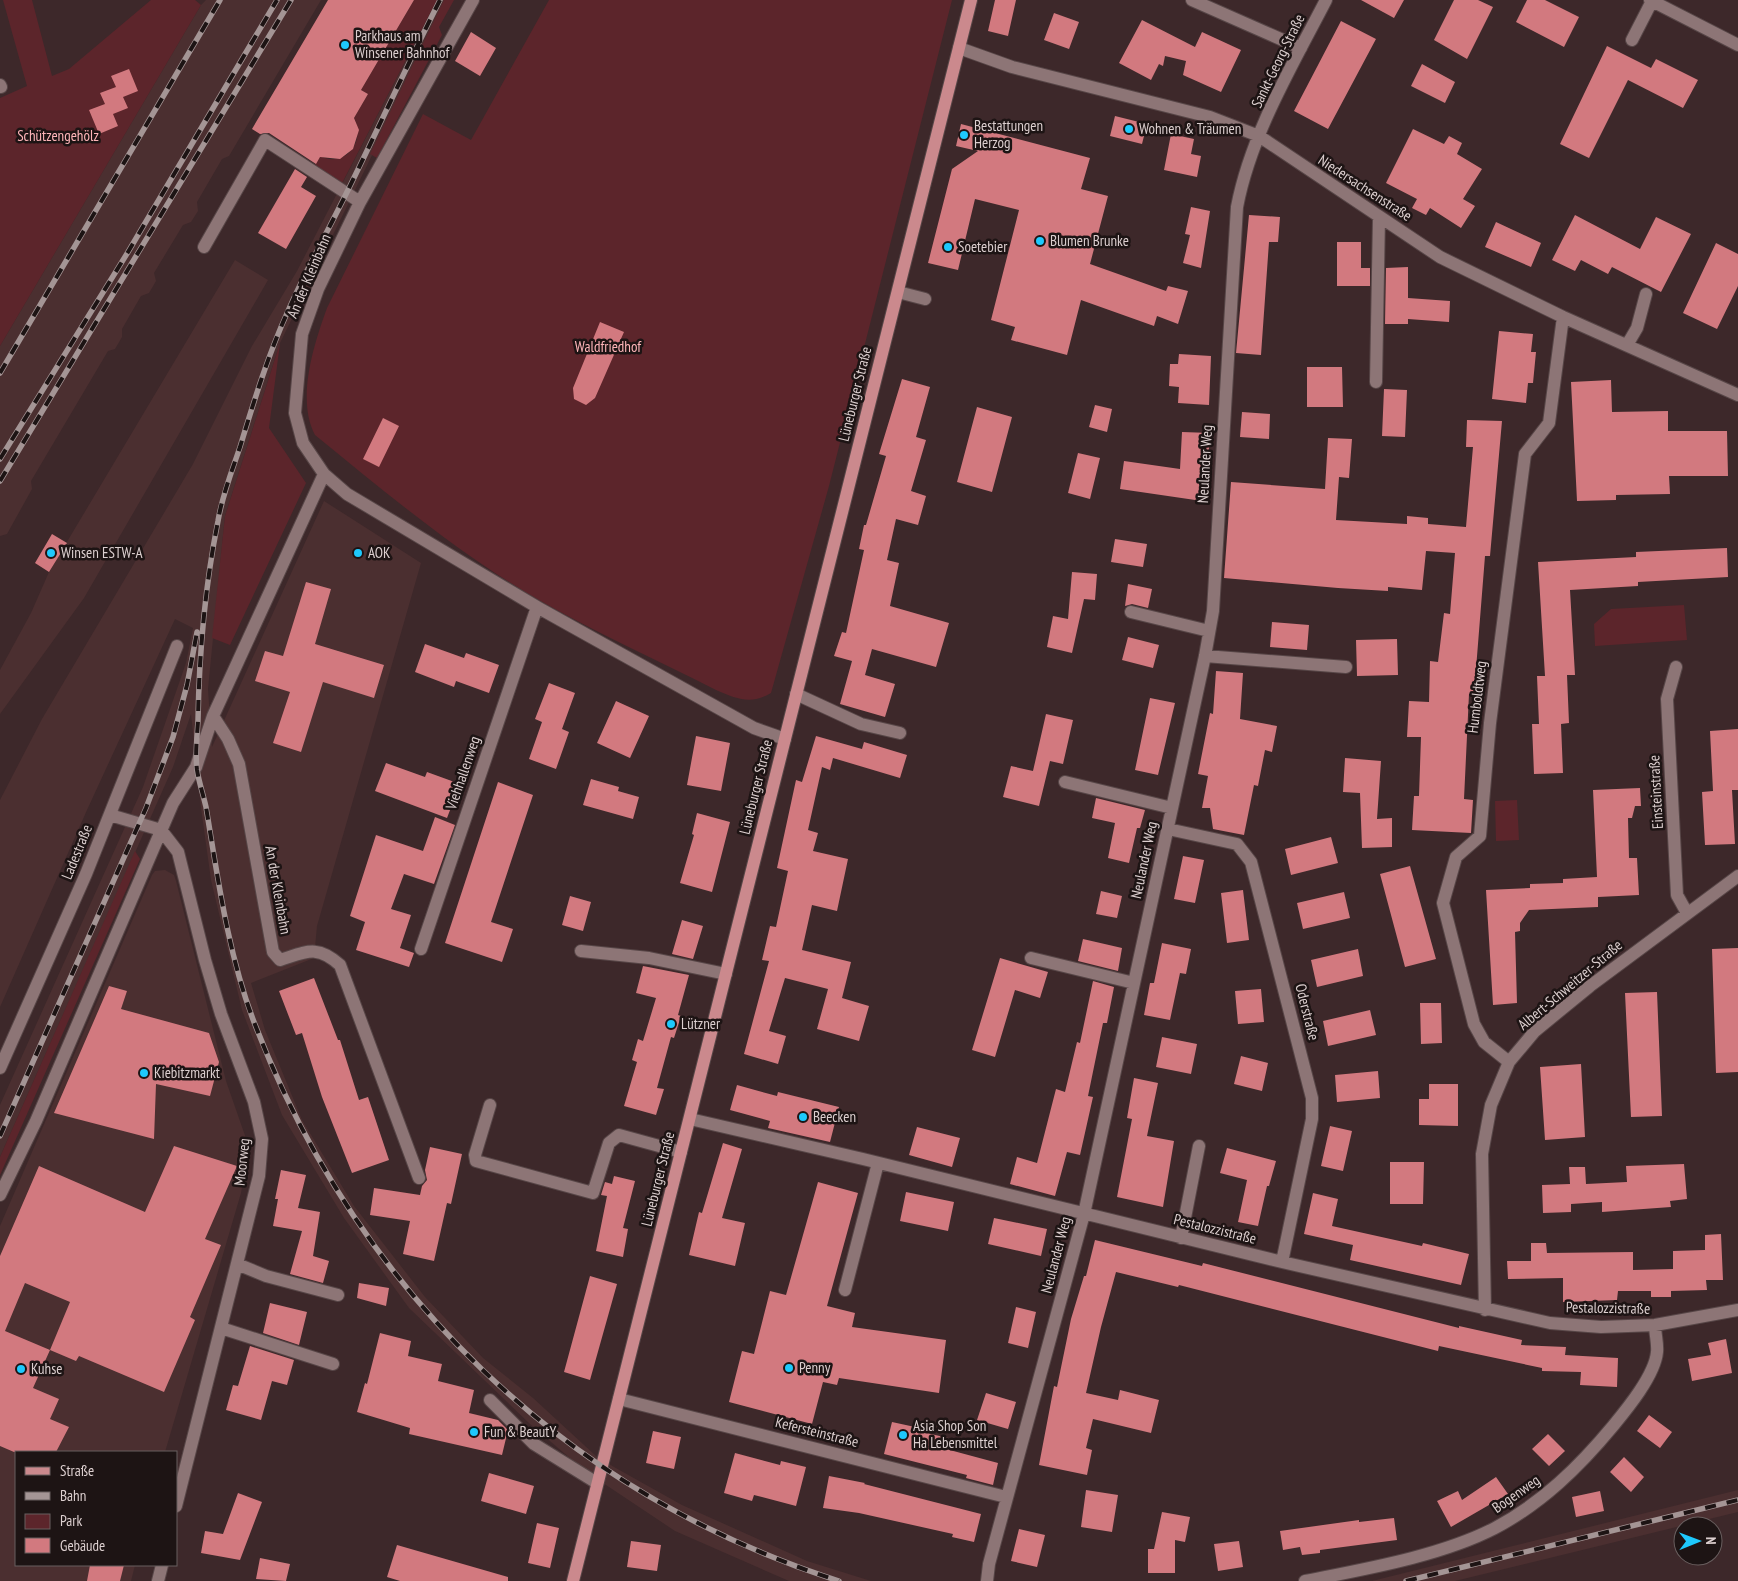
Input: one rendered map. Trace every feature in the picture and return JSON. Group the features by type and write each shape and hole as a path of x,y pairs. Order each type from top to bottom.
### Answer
{"main road":[{"name":"Lüneburger Straße","path":"573,1581 971,0"}],"street":[{"name":"An der Kleinbahn","path":"324,474 305,449 295,413 302,334 318,289 360,202 473,0"},
{"path":"1192,0 1302,48"},
{"name":"Sankt-Georg-Straße","path":"1259,136 1326,0"},
{"path":"1632,40 1651,1 1738,45"},
{"name":"Niedersachsenstraße","path":"959,48 1029,72 1210,117 1259,136 1440,257 1563,317 1738,395"},
{"name":"Neulander Weg","path":"987,1581 989,1564 1006,1497 1084,1214 1205,656 1213,611 1237,207 1243,174 1259,136"},
{"path":"204,247 265,140 360,202"},
{"path":"1376,382 1379,217"},
{"path":"898,292 925,299"},
{"path":"1626,345 1637,328 1646,294"},
{"name":"Humboldtweg","path":"1509,1062 1484,1042 1474,1024 1443,903 1456,857 1480,836 1490,723 1525,454 1550,423 1563,317"},
{"path":"0,1195 36,1121 173,803 196,768 213,716 324,474 347,494 537,607 754,728 785,739"},
{"name":"Viehhallenweg","path":"421,949 537,607"},
{"path":"1131,612 1209,631"},
{"name":"Ladestraße","path":"0,1068 86,874 177,646"},
{"path":"1205,656 1346,667"},
{"name":"Einsteinstraße","path":"1676,667 1667,699 1677,895 1687,913"},
{"path":"796,694 861,724 900,733"},
{"name":"An der Kleinbahn","path":"213,716 228,739 239,764 272,952 280,960 311,950 328,954 340,965 420,1178"},
{"path":"1065,782 1172,808"},
{"path":"110,815 161,830"},
{"name":"Oderstraße","path":"1168,829 1237,844 1252,862 1312,1098 1312,1119 1282,1262"},
{"name":"Moorweg","path":"161,830 178,852 221,1014 254,1102 262,1139 260,1176 178,1498"},
{"name":"Albert-Schweitzer-Straße","path":"1485,1310 1482,1154 1491,1106 1509,1062 1535,1031 1590,986 1738,876"},
{"path":"581,951 649,958 726,974"},
{"path":"1031,958 1134,982"},
{"path":"490,1105 475,1155 476,1162 593,1193 609,1143 619,1135 681,1152"},
{"name":"Pestalozzistraße","path":"690,1119 864,1157 878,1163 1181,1238 1485,1310 1550,1323 1601,1327 1655,1325 1738,1310"},
{"path":"1181,1238 1199,1146"},
{"path":"845,1290 878,1163"},
{"path":"237,1264 274,1279 338,1295"},
{"name":"Bogenweg","path":"1305,1581 1451,1547 1495,1528 1533,1505 1566,1478 1625,1411 1652,1369 1657,1352 1655,1325"},
{"path":"221,1328 333,1364"},
{"name":"Kefersteinstraße","path":"619,1399 1006,1497"},
{"path":"490,1400 534,1444 597,1483"},
{"path":"158,1581 162,1566"}],"shaded area":[{"path":"206,0 321,0 229,156 222,159 197,202 198,211 191,222 183,225 154,273 156,281 149,293 141,296 122,329 122,337 115,349 108,351 31,481 32,489 7,534 0,536 0,346 201,5"},
{"path":"437,0 448,0 280,343 225,516 208,689 212,747 324,501 421,563 317,926 314,958 251,983 265,1030 302,1120 354,1206 425,1297 483,1358 533,1398 596,1456 614,1467 682,1505 807,1561 871,1581 789,1581 675,1531 585,1471 530,1424 409,1308 344,1218 282,1115 242,1010 211,880 191,714 173,767 0,1157 0,1105 143,787 186,663 193,628 175,619 87,810 0,1007 0,800 42,719 193,464 252,346 297,271"},
{"path":"235,260 268,280 84,598 0,714 0,670 31,613 49,572"},
{"path":"165,870 174,875 226,1081 249,1147 241,1193 165,1451 15,1451 15,1566 135,1566 131,1581 0,1581 0,1226 155,871"},
{"path":"1738,1490 1738,1512 1722,1516 1673,1516 1673,1528 1455,1581 1372,1581"}],"green space":[{"name":"Schützengehölz","path":"3,0 32,0 52,76 69,69 151,0 195,0 201,5 0,346 0,98 27,86"},
{"path":"414,0 437,0 339,189 314,167 320,156 338,159 345,156 355,144 357,127 354,118 368,94 361,90"},
{"path":"444,0 454,0 439,27 442,35 377,158 370,154"},
{"name":"Waldfriedhof","path":"549,0 952,0 829,486 771,693 764,697 750,700 737,698 716,690 537,599 451,542 369,479 315,435 310,421 307,405 309,372 312,355 327,308 423,114 471,140"},
{"path":"280,343 269,428 306,483 230,645 212,638 225,516"},
{"path":"1684,605 1687,640 1595,646 1594,624 1611,609"},
{"path":"1517,800 1519,840 1496,841 1495,801"},
{"path":"135,851 140,859 0,1175 0,1157"}],"building":[{"name":"Parkhaus am Winsener Bahnhof","path":"328,0 414,0 361,90 368,94 354,118 359,130 353,149 340,159 320,157 316,164 269,133 260,134 252,129"},
{"path":"995,0 1016,0 1008,36 988,31"},
{"path":"1361,0 1404,0 1394,18"},
{"path":"1454,0 1478,0 1493,7 1467,59 1434,40"},
{"path":"1527,0 1545,0 1579,17 1564,47 1516,22"},
{"path":"1054,13 1079,22 1069,49 1044,40"},
{"path":"1142,20 1195,47 1202,32 1241,50 1221,92 1183,75 1186,61 1165,56 1163,66 1159,64 1151,80 1119,63"},
{"path":"1341,21 1376,39 1328,129 1294,111"},
{"path":"471,32 496,48 480,76 455,61"},
{"path":"1607,46 1651,68 1656,59 1698,80 1683,108 1628,80 1589,158 1560,144"},
{"path":"1422,64 1455,82 1445,103 1411,86"},
{"path":"129,69 138,91 123,97 128,108 113,114 118,126 99,134 89,110 105,104 100,93 116,87 111,76"},
{"path":"1115,116 1147,124 1142,144 1110,136"},
{"path":"961,124 1090,158 1081,189 1108,196 1090,264 1166,291 1168,286 1188,291 1178,324 1157,316 1154,326 1081,300 1067,355 1011,340 1015,327 991,320 1019,210 975,199 958,270 928,263 952,169 978,151 956,146"},
{"path":"1413,129 1444,144 1449,136 1462,143 1457,154 1482,169 1463,199 1475,206 1461,228 1430,208 1426,215 1412,208 1417,199 1386,183"},
{"path":"1171,134 1194,139 1191,154 1201,156 1197,177 1164,170"},
{"path":"295,169 307,177 301,187 316,196 286,249 258,233"},
{"path":"1191,207 1210,211 1201,268 1183,263 1190,235 1185,234"},
{"path":"1249,215 1280,217 1278,242 1269,242 1261,355 1236,353"},
{"path":"1575,215 1640,249 1656,217 1691,234 1661,292 1612,267 1608,274 1581,260 1575,271 1552,260"},
{"path":"1496,222 1541,243 1531,267 1485,247"},
{"path":"1337,242 1361,242 1361,268 1370,268 1370,286 1337,286"},
{"path":"1716,243 1738,254 1738,286 1717,329 1683,313"},
{"path":"1408,267 1408,298 1450,301 1449,322 1408,319 1408,324 1385,324 1386,268"},
{"path":"600,322 624,332 595,398 586,405 574,399 573,388"},
{"path":"1499,331 1533,334 1531,352 1536,352 1533,383 1528,383 1526,403 1492,399"},
{"path":"1179,354 1211,356 1209,405 1178,403 1179,387 1169,386 1170,364 1178,364"},
{"path":"1307,367 1342,367 1343,407 1307,407"},
{"path":"902,379 930,387 916,437 926,440 911,491 926,496 918,525 896,519 887,560 899,563 890,606 949,623 936,667 872,649 865,675 895,684 885,717 840,704 852,661 834,656 842,632 846,633 864,550 859,549 864,525 866,525 886,456 879,454"},
{"path":"1611,380 1612,412 1668,411 1668,431 1727,431 1728,476 1669,476 1670,494 1616,495 1616,500 1577,501 1571,382"},
{"path":"1384,389 1407,390 1405,437 1382,436"},
{"path":"1095,405 1112,409 1107,432 1089,427"},
{"path":"977,407 1012,417 992,492 957,482"},
{"path":"1242,412 1270,414 1269,439 1240,437"},
{"path":"383,418 399,426 379,467 363,459"},
{"path":"1467,420 1502,421 1490,556 1485,556 1474,694 1469,694 1464,799 1473,800 1471,833 1412,830 1414,796 1419,796 1421,737 1407,737 1409,701 1429,702 1430,661 1438,662 1444,613 1450,614 1455,553 1426,551 1422,590 1388,587 1388,591 1338,588 1224,578 1231,482 1325,489 1328,438 1352,439 1349,478 1339,477 1336,520 1407,524 1407,516 1428,518 1428,524 1466,527 1473,447 1466,447"},
{"path":"1182,432 1211,433 1202,501 1120,489 1124,461 1180,469"},
{"path":"1078,453 1100,458 1090,499 1068,493"},
{"name":"Winsen ESTW-A","path":"52,534 67,543 49,572 35,563"},
{"path":"1115,539 1147,544 1143,567 1111,562"},
{"path":"1727,548 1728,577 1638,582 1638,586 1570,590 1575,675 1567,675 1569,723 1561,724 1563,773 1534,774 1532,724 1539,724 1537,676 1545,676 1538,562 1636,557 1636,552"},
{"path":"1072,572 1097,574 1095,600 1084,599 1072,653 1047,647 1053,616 1068,619"},
{"path":"306,582 331,589 315,644 384,665 374,698 323,682 301,752 273,743 290,692 255,681 265,651 283,656"},
{"path":"1128,584 1152,589 1148,608 1132,604 1125,606"},
{"path":"1272,622 1309,625 1307,650 1270,647"},
{"path":"1128,637 1159,645 1153,668 1122,660"},
{"path":"1397,639 1398,675 1357,676 1356,640"},
{"path":"425,644 464,658 466,653 499,665 489,693 456,681 454,687 415,672"},
{"path":"1216,671 1243,673 1240,719 1277,726 1272,752 1265,750 1258,786 1254,785 1244,835 1213,829 1210,808 1202,808 1208,776 1198,774 1210,713 1213,714"},
{"path":"549,683 575,693 562,729 569,732 556,769 529,759 542,722 535,719"},
{"path":"1150,698 1175,703 1158,775 1135,770"},
{"path":"616,701 649,716 630,758 597,743"},
{"path":"1046,714 1073,720 1063,764 1050,761 1039,806 1003,797 1011,766 1033,771"},
{"path":"1738,729 1738,790 1732,790 1735,844 1705,845 1702,792 1713,791 1710,731"},
{"path":"696,736 730,743 721,791 687,785"},
{"path":"816,736 862,749 864,742 907,755 900,778 833,758 830,770 822,767 808,830 818,833 813,851 848,859 837,911 812,905 802,950 851,962 842,998 869,1006 859,1041 817,1029 828,989 785,978 769,1031 786,1036 778,1064 744,1054 769,961 762,960 770,926 776,927 788,871 777,868 796,780 802,782"},
{"path":"1345,758 1381,761 1377,819 1392,818 1392,847 1362,848 1360,793 1343,792"},
{"path":"386,763 425,777 427,772 460,784 447,818 375,791"},
{"path":"591,779 619,787 618,791 639,797 633,819 583,805"},
{"path":"498,782 533,795 491,922 513,929 502,962 445,943"},
{"path":"1640,788 1641,806 1635,806 1632,818 1628,818 1629,858 1637,858 1639,895 1598,897 1598,907 1529,910 1520,923 1520,931 1515,932 1517,1003 1493,1005 1486,890 1530,888 1530,884 1563,883 1563,879 1597,877 1593,790"},
{"path":"1096,798 1145,810 1140,828 1137,828 1129,863 1108,858 1115,823 1092,818"},
{"path":"697,813 730,822 712,892 680,883 694,835 692,834"},
{"path":"435,817 455,825 434,884 404,874 391,909 411,915 400,948 414,953 409,967 356,950 365,922 350,916 376,835 423,851"},
{"path":"1331,837 1338,863 1291,875 1285,849"},
{"path":"1183,856 1204,860 1195,903 1174,899"},
{"path":"1410,866 1436,959 1405,967 1380,874"},
{"path":"1243,890 1249,940 1227,943 1221,893"},
{"path":"1101,891 1122,896 1117,918 1096,914"},
{"path":"1344,892 1350,918 1303,929 1297,903"},
{"path":"570,896 591,902 583,931 562,925"},
{"path":"682,920 703,926 693,959 672,954"},
{"path":"1083,939 1122,948 1118,971 1078,961"},
{"path":"1162,943 1191,949 1186,974 1180,973 1170,1020 1144,1015 1150,983 1154,983"},
{"path":"1738,948 1738,1072 1716,1073 1712,949"},
{"path":"1358,949 1363,976 1317,987 1311,960"},
{"path":"1000,958 1048,972 1040,998 1015,990 995,1057 972,1050"},
{"path":"643,966 689,975 678,1015 681,1016 674,1038 671,1037 657,1088 664,1089 656,1115 624,1106 637,1062 632,1060 638,1039 643,1041 656,998 636,993"},
{"path":"314,978 338,1040 340,1040 359,1100 368,1097 389,1160 352,1173 322,1097 302,1033 296,1035 279,991"},
{"path":"1093,981 1114,987 1107,1023 1103,1023 1088,1096 1093,1097 1080,1155 1067,1152 1055,1196 1010,1184 1017,1157 1037,1163 1056,1089 1065,1092 1077,1042 1080,1043"},
{"name":"Kiebitzmarkt","path":"109,986 127,991 121,1009 209,1033 219,1062 210,1096 156,1084 154,1139 54,1113"},
{"path":"1261,989 1264,1022 1238,1024 1235,991"},
{"path":"1657,992 1662,1116 1631,1117 1625,993"},
{"path":"1420,1003 1441,1003 1442,1043 1421,1044"},
{"path":"1370,1010 1376,1035 1328,1046 1323,1021"},
{"path":"1162,1037 1197,1044 1191,1074 1156,1067"},
{"path":"1241,1056 1268,1063 1262,1091 1234,1084"},
{"path":"1581,1064 1585,1137 1545,1140 1540,1067"},
{"path":"1378,1071 1380,1098 1337,1102 1335,1075"},
{"path":"1134,1078 1158,1083 1147,1136 1174,1141 1163,1207 1117,1197 1132,1119 1127,1118"},
{"path":"1429,1084 1458,1084 1458,1126 1419,1125 1419,1099 1429,1099"},
{"name":"Beecken","path":"737,1085 777,1096 778,1092 839,1107 830,1142 768,1128 770,1121 730,1110"},
{"path":"1330,1126 1352,1131 1343,1171 1321,1166"},
{"path":"917,1127 960,1138 952,1167 909,1155"},
{"path":"723,1143 742,1149 722,1218 745,1223 735,1266 689,1255 699,1212 702,1213"},
{"path":"174,1146 237,1166 205,1239 221,1245 190,1317 195,1320 164,1392 79,1356 76,1361 50,1350 33,1388 59,1399 50,1419 69,1427 57,1451 14,1452 0,1446 0,1256 39,1166 145,1212","holes":["25,1283 70,1302 50,1350 5,1331"]},
{"path":"430,1147 462,1154 451,1204 447,1203 434,1261 403,1254 410,1221 370,1215 374,1188 420,1195 422,1186 427,1180 425,1170"},
{"path":"1227,1148 1276,1161 1269,1186 1267,1186 1258,1226 1238,1222 1247,1180 1220,1173"},
{"path":"1390,1162 1424,1162 1423,1204 1390,1204"},
{"path":"1684,1164 1687,1199 1670,1201 1671,1207 1602,1212 1602,1202 1571,1204 1571,1212 1543,1213 1542,1185 1570,1184 1569,1167 1585,1167 1586,1184 1627,1182 1626,1166"},
{"path":"281,1170 306,1175 298,1208 320,1212 313,1256 329,1261 323,1283 290,1274 302,1231 273,1226 278,1199 275,1199"},
{"path":"614,1176 635,1181 623,1228 628,1229 623,1257 596,1251 607,1196 601,1195 605,1182 612,1184"},
{"path":"818,1182 858,1193 827,1306 855,1313 852,1327 946,1340 939,1393 839,1378 837,1385 823,1382 812,1424 729,1402 742,1351 754,1354 770,1291 786,1295"},
{"path":"906,1192 954,1202 948,1231 900,1221"},
{"path":"1313,1193 1338,1199 1332,1226 1422,1246 1423,1243 1469,1254 1461,1285 1350,1260 1353,1245 1304,1234"},
{"path":"994,1218 1047,1229 1041,1256 988,1244"},
{"path":"1721,1234 1723,1280 1706,1280 1707,1290 1671,1291 1671,1297 1651,1297 1651,1291 1618,1291 1617,1300 1563,1302 1563,1278 1508,1279 1507,1261 1531,1261 1531,1243 1546,1243 1547,1253 1633,1252 1633,1270 1673,1269 1673,1251 1705,1250 1705,1235"},
{"path":"1095,1240 1202,1266 1203,1263 1459,1328 1459,1326 1522,1340 1521,1345 1566,1347 1565,1355 1618,1358 1617,1387 1580,1385 1581,1372 1542,1371 1542,1368 1439,1346 1438,1351 1179,1285 1178,1287 1116,1272 1086,1393 1118,1400 1120,1390 1159,1400 1151,1433 1093,1419 1086,1448 1092,1450 1087,1475 1039,1465 1054,1386 1057,1387 1071,1319 1084,1276 1086,1276"},
{"path":"590,1276 617,1284 590,1380 564,1372"},
{"path":"359,1283 389,1288 386,1306 357,1298"},
{"path":"270,1303 307,1312 299,1345 263,1333"},
{"path":"1016,1307 1036,1312 1028,1348 1008,1343"},
{"path":"380,1333 411,1341 408,1356 442,1364 438,1381 474,1390 469,1413 498,1420 508,1430 502,1455 409,1434 410,1428 357,1412 365,1383 367,1384"},
{"path":"1726,1339 1732,1373 1692,1381 1688,1359 1711,1355 1708,1343"},
{"path":"250,1346 294,1360 287,1385 272,1381 261,1420 226,1410 233,1385 238,1386"},
{"path":"986,1393 1016,1402 1008,1429 977,1420"},
{"path":"1649,1415 1672,1432 1660,1448 1637,1431"},
{"path":"892,1422 915,1427 914,1430 948,1438 946,1449 998,1463 993,1485 966,1478 967,1475 884,1454"},
{"path":"653,1431 681,1437 674,1469 646,1463"},
{"path":"1548,1434 1565,1451 1549,1466 1532,1449"},
{"path":"735,1453 780,1465 781,1461 806,1467 796,1506 754,1495 752,1501 724,1493"},
{"path":"1624,1457 1644,1477 1631,1492 1610,1472"},
{"path":"489,1473 534,1486 526,1514 481,1501"},
{"path":"829,1476 865,1483 981,1514 974,1542 952,1537 953,1534 859,1513 823,1508"},
{"path":"1496,1477 1508,1494 1451,1527 1437,1501 1458,1491 1462,1500"},
{"path":"1086,1490 1118,1495 1112,1532 1081,1527"},
{"path":"1600,1491 1604,1511 1576,1517 1572,1497"},
{"path":"238,1493 262,1502 240,1560 201,1553 205,1531 223,1534"},
{"path":"1162,1512 1190,1517 1185,1542 1175,1540 1175,1573 1148,1573 1148,1549 1154,1549"},
{"path":"1394,1518 1397,1540 1320,1550 1320,1553 1302,1555 1300,1547 1283,1550 1280,1531 1359,1520 1359,1522"},
{"path":"537,1523 559,1528 550,1568 528,1563"},
{"path":"1019,1529 1045,1535 1037,1567 1011,1561"},
{"path":"631,1541 661,1545 657,1571 627,1567"},
{"path":"1239,1541 1243,1567 1218,1571 1214,1544"},
{"path":"397,1545 508,1577 508,1581 400,1581 387,1577"},
{"path":"260,1558 290,1564 286,1581 256,1579"},
{"path":"90,1566 124,1566 120,1581 87,1581"}],"railway":[{"path":"0,373 220,0"},
{"path":"0,459 128,252 277,0"},
{"path":"0,481 291,0"},
{"path":"440,0 302,281 281,328 256,395 220,512 213,546 204,621 196,758 225,916 237,970 254,1022 297,1120 350,1210 412,1294 482,1369 560,1436 646,1494 739,1543 839,1581"},
{"path":"0,1136 146,808 173,737 187,685 197,632"},
{"path":"1406,1581 1738,1500"}],"place":[{"name":"Parkhaus am Winsener Bahnhof","path":"345,45"},
{"name":"Wohnen & Träumen","path":"1129,129"},
{"name":"Bestattungen Herzog","path":"964,135"},
{"name":"Blumen Brunke","path":"1040,241"},
{"name":"Soetebier","path":"948,247"},
{"name":"Winsen ESTW-A","path":"51,553"},
{"name":"AOK","path":"358,553"},
{"name":"Lützner","path":"671,1024"},
{"name":"Kiebitzmarkt","path":"144,1073"},
{"name":"Beecken","path":"803,1117"},
{"name":"Penny","path":"789,1368"},
{"name":"Kuhse","path":"21,1369"},
{"name":"Fun & BeautY","path":"474,1432"},
{"name":"Asia Shop Son Ha Lebensmittel","path":"903,1435"}]}
